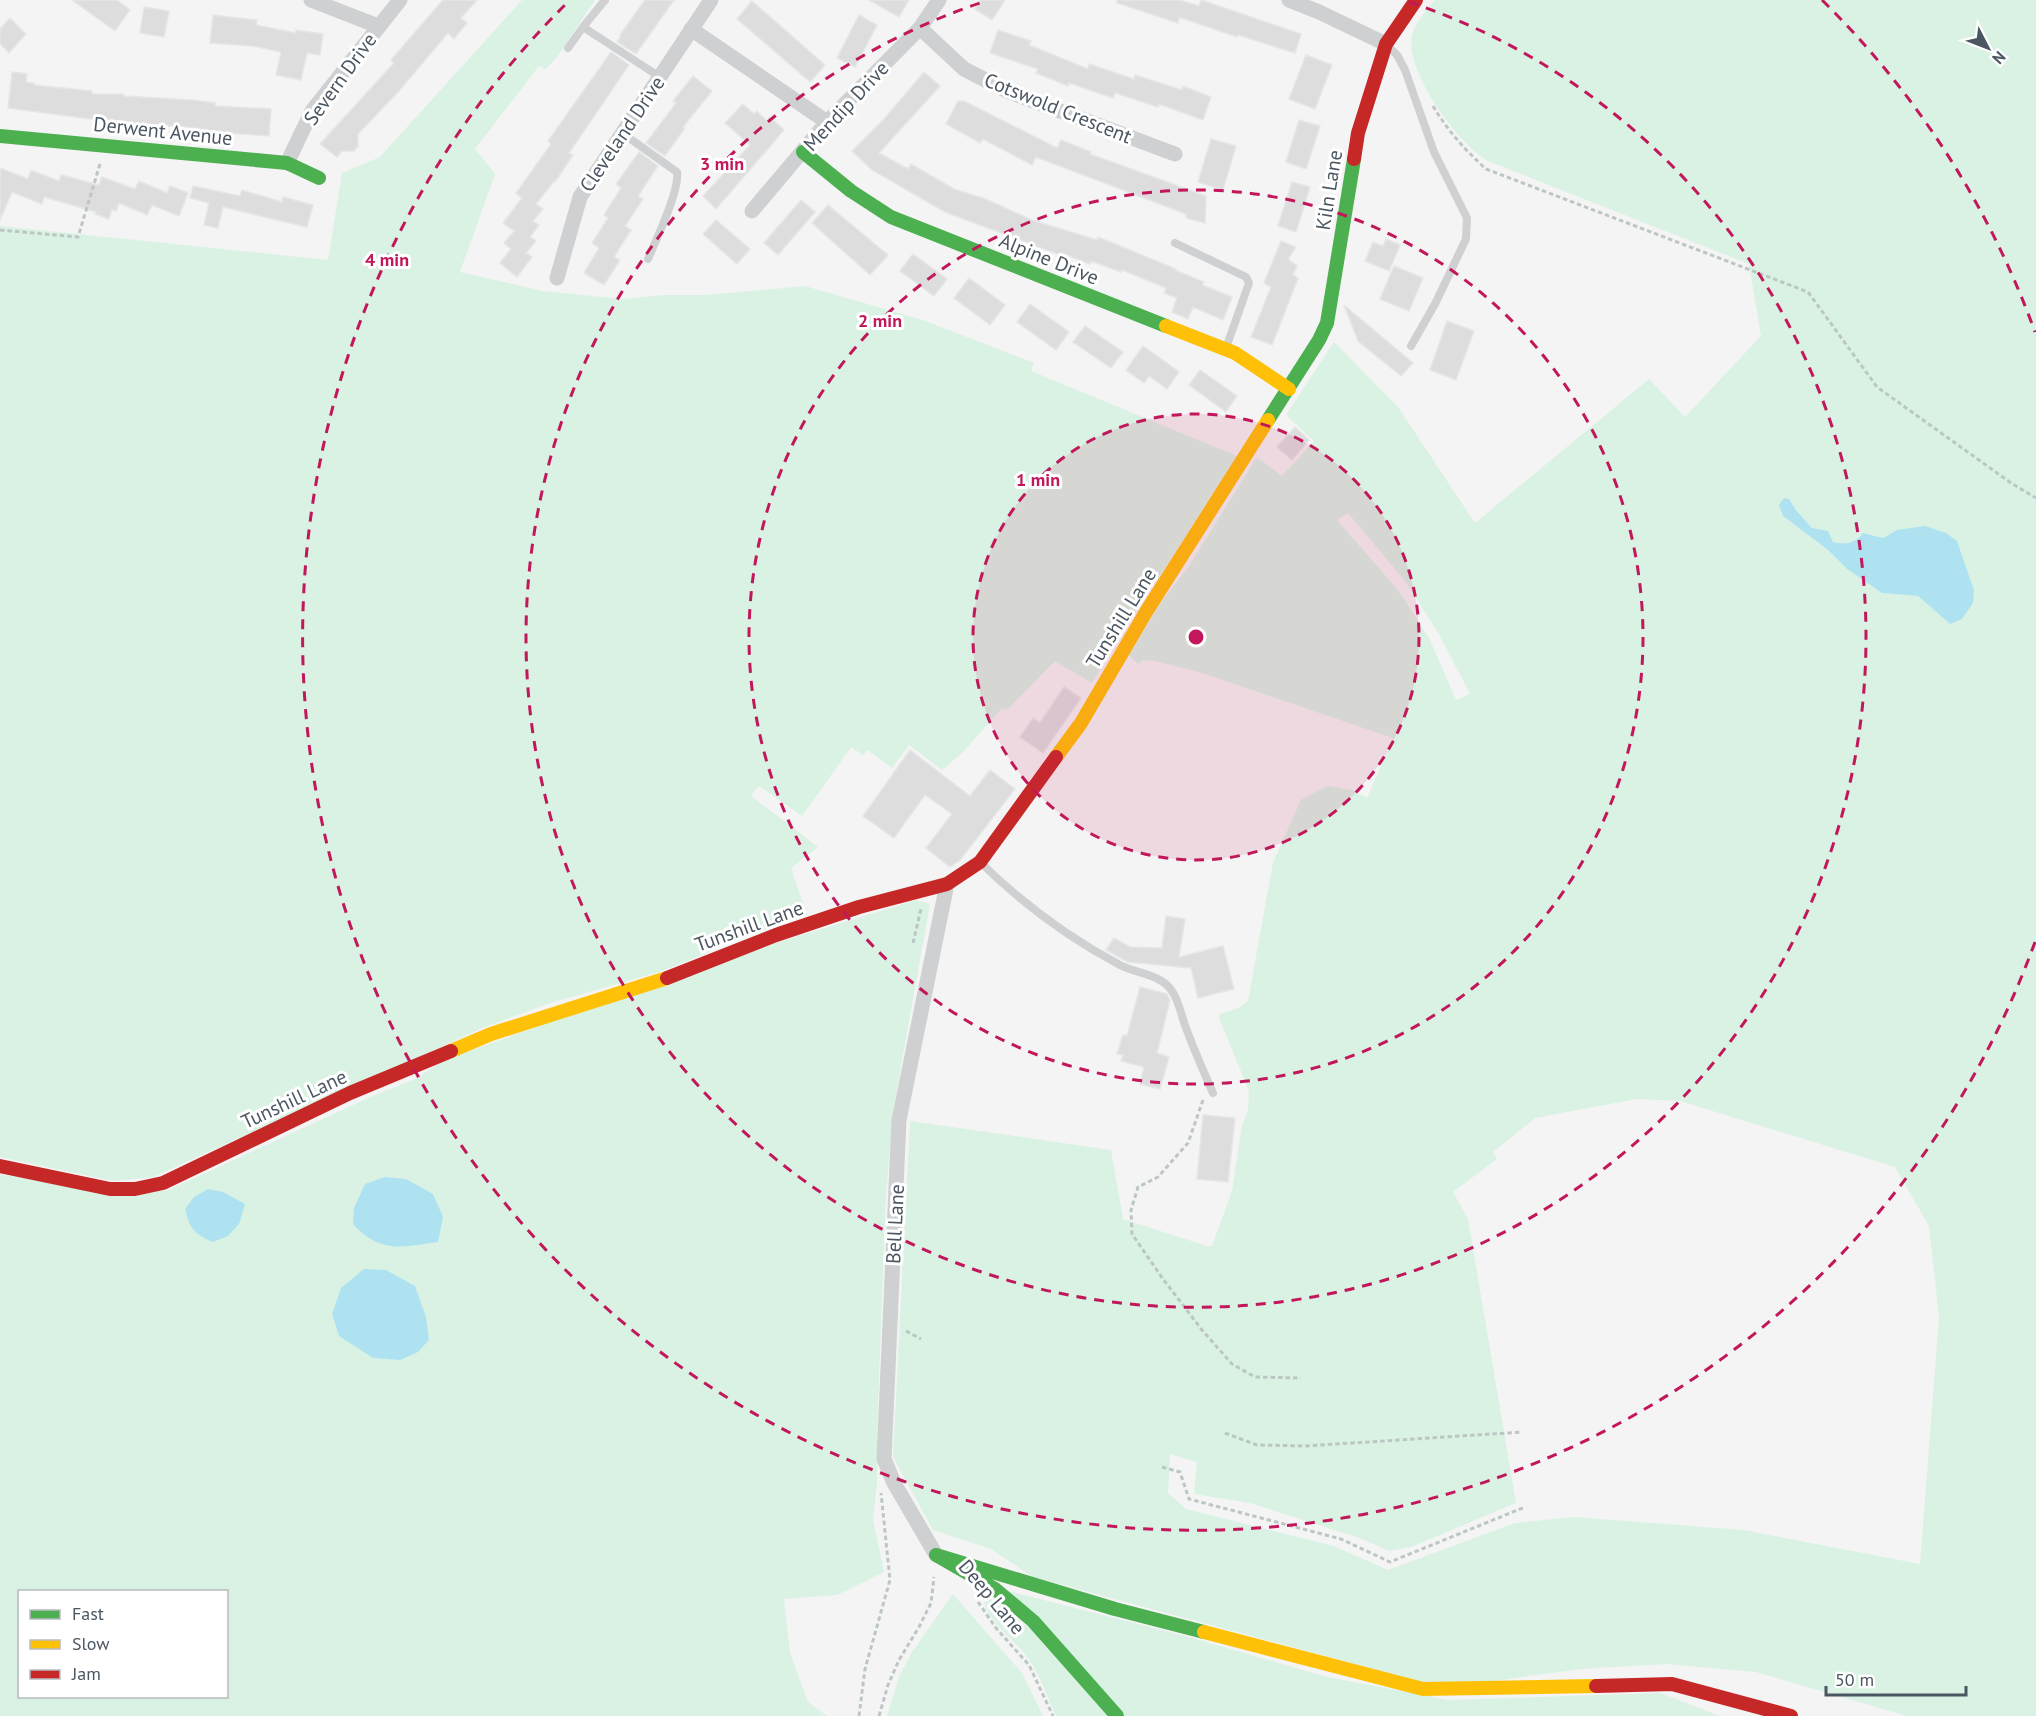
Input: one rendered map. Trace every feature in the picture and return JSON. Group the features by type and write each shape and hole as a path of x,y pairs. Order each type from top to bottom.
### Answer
{"street":[{"path":"311,0 378,26"},
{"name":"Severn Drive","path":"287,163 312,111 400,0"},
{"name":"Cleveland Drive","path":"557,278 580,196 711,0"},
{"name":"Mendip Drive","path":"752,211 827,122 920,28 939,0"},
{"path":"1288,0 1386,44"},
{"name":"Kiln Lane","path":"1289,388 1327,323 1358,133 1386,44 1416,0"},
{"name":"Cotswold Crescent","path":"920,28 964,69 1007,91 1175,154"},
{"path":"692,29 827,122"},
{"name":"Derwent Avenue","path":"0,136 287,163 319,178"},
{"name":"Alpine Drive","path":"803,152 851,191 891,217 1226,349 1289,388"},
{"name":"Tunshill Lane","path":"0,1166 110,1189 135,1189 163,1183 350,1093 491,1034 667,978 776,935 838,914 946,884 980,862 1081,723 1146,612 1289,388"},
{"name":"Bell Lane","path":"936,1555 884,1459 899,1120 946,884"},
{"path":"936,1555 995,1589 1034,1621 1117,1716"},
{"path":"936,1555 1115,1609 1423,1689 1672,1684 1791,1716"}],"lane":[{"path":"568,48 604,0"},
{"path":"583,27 660,77"},
{"path":"1386,44 1397,55 1405,70 1434,152 1467,218 1466,239 1411,346"},
{"path":"622,133 677,172 678,179 648,259"},
{"path":"1175,243 1246,277 1249,283 1226,349"},
{"path":"980,862 1009,890 1065,932 1122,966 1150,976 1168,986 1173,992 1213,1093"}],"path":[{"path":"1428,98 1445,126 1465,150 1486,169 1808,292 1877,387 2011,483 2036,498"},
{"path":"0,230 78,237 106,145"},
{"path":"913,943 924,890"},
{"path":"1209,1084 1188,1143 1158,1177 1138,1187 1131,1210 1132,1234 1163,1279 1232,1364 1255,1377 1301,1378"},
{"path":"1225,1433 1257,1445 1306,1446 1522,1432"},
{"path":"1162,1467 1180,1473 1189,1499 1341,1539 1390,1562 1525,1507"},
{"path":"860,1716 865,1669 891,1580 880,1498 889,1472"},
{"name":"Deep Lane","path":"879,1716 888,1685 899,1660 931,1603 936,1555"},
{"name":"Deep Lane","path":"977,1602 996,1628 1029,1665 1053,1716"}],"green space":[{"path":"522,0 595,0 557,57 546,69 539,66 475,149 495,174 460,272 543,291 622,299 664,295 706,295 805,286 923,320 1034,363 1031,371 1237,456 1161,574 1146,593 1092,683 1055,661 1007,710 1002,708 963,752 942,770 909,745 892,768 868,750 863,755 851,747 802,816 759,786 751,796 818,847 791,868 807,916 732,941 659,972 550,1003 485,1027 153,1177 113,1181 0,1157 0,226 328,260 342,173 380,157"},
{"path":"1435,0 2036,0 2036,1716 1907,1716 1756,1672 1666,1664 1580,1669 1473,1684 1429,1684 1033,1577 991,1549 933,1530 893,1457 910,1121 1111,1150 1123,1219 1212,1246 1232,1191 1242,1126 1248,1111 1249,1091 1218,1015 1238,1008 1248,1001 1273,862 1301,800 1328,786 1352,790 1367,798 1393,738 1199,672 1155,661 1143,660 1138,664 1129,655 1159,605 1189,566 1257,457 1282,476 1314,441 1286,415 1334,342 1398,407 1475,523 1649,379 1685,417 1761,336 1749,264 1488,161 1462,139 1436,105 1425,86 1416,67 1412,50 1414,30","holes":["1789,499 1803,518 1822,536 1844,544 1854,541 1863,533 1883,538 1897,530 1946,533 1957,541 1974,590 1950,624 1918,596 1882,593 1847,569 1828,550 1783,516","1348,513 1405,581 1439,634 1470,694 1456,700 1429,638 1399,591 1337,520","1637,1099 1680,1101 1895,1167 1929,1226 1939,1317 1920,1564 1743,1530 1574,1517 1515,1523 1388,1570 1334,1546 1186,1509 1168,1493 1170,1454 1197,1462 1194,1494 1250,1503 1362,1539 1389,1551 1411,1547 1516,1503 1468,1219 1453,1192 1497,1159 1493,1152 1535,1118"]},
{"path":"916,900 930,904 893,1111 886,1196 877,1484 873,1520 884,1572 837,1595 784,1599 790,1653 808,1702 827,1716 0,1716 0,1175 166,1191 375,1095 415,1079 446,1059 763,947"},
{"path":"1008,1591 1189,1637 1327,1677 1449,1700 1660,1693 1720,1716 1125,1716"},
{"path":"953,1594 1022,1673 1043,1716 887,1716 899,1677 912,1652"},
{"path":"990,1598 1030,1629 1108,1716 1056,1716 1030,1661 988,1611 984,1603"}],"water":[{"path":"1784,498 1789,499 1812,528 1828,531 1833,542 1850,542 1863,533 1883,538 1897,530 1925,526 1946,533 1957,541 1974,590 1973,603 1962,619 1950,624 1918,596 1882,593 1847,569 1828,550 1783,516 1779,505"},
{"path":"385,1177 406,1179 433,1194 443,1217 438,1242 414,1246 392,1246 373,1240 353,1224 354,1208 365,1184"},
{"path":"208,1189 223,1192 245,1204 239,1224 228,1236 213,1242 194,1230 185,1209 194,1197"},
{"path":"364,1269 386,1270 415,1286 426,1317 429,1340 418,1352 400,1360 373,1358 339,1336 332,1314 341,1288"}],"building":[{"path":"72,0 117,0 130,10 115,31"},
{"path":"443,0 477,0 461,18 467,23 454,39 448,33 399,91 358,134 358,146 354,151 342,151 337,157 320,144 394,63 391,60"},
{"path":"645,0 674,0 636,54 617,42"},
{"path":"869,0 909,0 899,17"},
{"path":"981,0 1005,0 992,20 975,9"},
{"path":"1117,0 1180,0 1199,6 1201,0 1301,34 1295,53 1238,35 1237,37 1179,17 1178,23 1117,3"},
{"path":"752,1 825,65 810,82 737,19"},
{"path":"144,7 169,11 164,37 140,33"},
{"path":"213,15 257,20 256,25 296,33 296,30 323,34 320,55 307,53 301,80 276,75 281,52 253,46 210,43"},
{"path":"859,15 877,25 855,67 837,58"},
{"path":"10,18 26,34 9,53 0,44 0,29"},
{"path":"998,30 1031,41 1029,45 1088,69 1089,64 1134,79 1135,75 1182,90 1183,86 1211,97 1203,120 1159,104 1158,107 1115,93 1113,98 1069,83 1068,86 1036,73 1038,69 990,53"},
{"path":"611,52 629,65 569,153 573,155 555,182 536,204 543,209 533,221 539,225 530,237 536,241 526,253 532,257 517,277 500,263 511,249 504,243 515,230 503,223 522,198 516,193 551,144 548,141"},
{"path":"1306,55 1332,65 1315,109 1289,99"},
{"path":"12,72 27,74 26,82 34,83 34,85 92,91 92,94 124,94 124,96 193,100 215,103 215,106 271,109 269,136 134,124 134,122 98,122 98,120 8,108"},
{"path":"924,72 940,86 879,153 908,169 911,164 954,189 983,198 1032,220 1097,240 1098,237 1204,282 1202,285 1232,297 1223,320 1193,307 1188,319 1172,312 1177,298 1164,293 1166,288 1122,270 1121,272 1091,261 1090,264 1061,253 1060,255 945,212 872,170 852,151 885,118"},
{"path":"693,76 712,91 683,127 685,128 665,156 646,143 676,103 673,101"},
{"path":"958,101 964,101 1057,148 1061,140 1091,152 1090,154 1206,196 1205,223 1186,218 1186,214 1036,157 1032,165 983,139 980,143 946,124"},
{"path":"743,104 754,114 757,111 767,121 770,117 784,130 716,209 703,196 750,145 725,123"},
{"path":"1299,120 1320,126 1306,169 1286,162"},
{"path":"1211,139 1236,146 1223,190 1198,182"},
{"path":"639,152 658,166 638,196 643,199 625,226 631,230 614,257 620,260 604,285 584,273 599,248 592,243 608,218 604,215 621,188 616,184"},
{"path":"0,168 28,179 31,170 59,181 61,175 99,185 102,177 135,189 139,181 167,193 170,186 188,193 179,216 152,205 147,215 119,203 116,211 112,209 109,219 95,214 96,212 44,197 42,204 12,192 0,220"},
{"path":"1292,182 1310,187 1296,232 1278,226"},
{"path":"193,186 240,196 242,190 282,202 283,197 313,205 307,227 223,207 218,228 204,225 209,203 190,198"},
{"path":"801,200 815,212 778,255 764,243"},
{"path":"828,205 888,255 870,275 812,223"},
{"path":"716,220 750,249 737,264 703,234"},
{"path":"1386,239 1400,245 1389,271 1365,261 1373,242 1383,246"},
{"path":"1281,241 1296,247 1288,259 1297,266 1293,275 1298,278 1272,345 1251,337 1271,287 1264,283"},
{"path":"913,254 947,279 934,296 900,271"},
{"path":"1394,266 1423,278 1409,311 1380,299"},
{"path":"969,278 1005,305 990,325 954,298"},
{"path":"1030,304 1069,332 1056,350 1017,322"},
{"path":"1344,305 1413,363 1401,376 1358,341"},
{"path":"1447,321 1474,331 1456,380 1430,370"},
{"path":"1085,326 1123,352 1111,368 1073,342"},
{"path":"1143,346 1179,372 1167,389 1149,376 1144,383 1126,370"},
{"path":"1200,370 1237,396 1226,412 1189,385"},
{"path":"1295,427 1309,440 1292,460 1277,447"},
{"path":"1064,687 1081,698 1043,753 1020,737 1033,718 1040,723"},
{"path":"910,750 970,796 990,770 1015,789 960,860 950,867 926,848 952,814 925,795 894,838 863,816"},
{"path":"1166,916 1185,919 1179,957 1223,946 1234,989 1198,998 1191,968 1128,962 1106,950 1114,938 1130,947 1162,948"},
{"path":"1140,987 1167,994 1170,1000 1157,1053 1169,1057 1160,1089 1140,1084 1144,1067 1121,1061 1123,1055 1117,1054 1123,1035 1127,1036"},
{"path":"1203,1115 1235,1118 1228,1182 1197,1179"}],"traffic: fast":[{"path":"0,136 287,163 319,178"},
{"path":"803,152 851,191 891,217 1166,326"},
{"path":"1268,420 1319,340 1327,323 1354,159"},
{"path":"1117,1716 1033,1621 995,1589 936,1555 1115,1609 1204,1632"}],"traffic: slow":[{"path":"1166,326 1235,353 1289,389"},
{"path":"1056,757 1081,723 1146,612 1268,420"},
{"path":"451,1051 491,1034 667,978"},
{"path":"1204,1632 1423,1689 1596,1686"}],"traffic: jam":[{"path":"1354,159 1358,133 1386,44 1416,0"},
{"path":"667,978 776,935 859,907 947,884 980,862 1056,757"},
{"path":"0,1166 110,1189 135,1189 163,1183 350,1093 451,1051"},
{"path":"1596,1686 1672,1684 1791,1716"}]}
